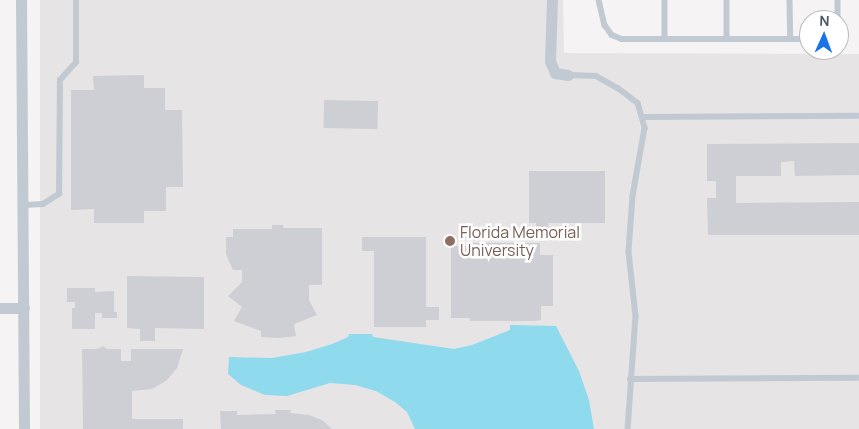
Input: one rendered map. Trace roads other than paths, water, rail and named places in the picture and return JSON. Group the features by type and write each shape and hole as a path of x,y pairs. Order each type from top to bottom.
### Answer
{"street":[{"path":"21,0 24,205 24,429"},
{"path":"552,0 550,61 555,73 568,75"},
{"path":"0,308 24,308"}],"lane":[{"path":"24,205 43,204 59,194 60,80 76,62 76,0"},
{"path":"599,0 606,25 612,35 622,38 799,39"},
{"path":"665,0 665,39"},
{"path":"727,0 727,39"},
{"path":"790,0 790,39"},
{"path":"568,75 596,76 618,88 638,103 645,128 633,196 629,252 636,316 630,379 628,429"},
{"path":"642,117 859,116"},
{"path":"630,379 859,378"}],"water":[{"path":"510,325 556,326 579,371 589,400 594,429 415,429 407,412 395,402 376,391 355,385 330,383 287,396 265,395 241,385 228,374 229,357 272,358 306,352 332,344 348,337 349,334 372,334 373,337 454,349 472,345 510,330"}],"place":[{"name":"Florida Memorial University","path":"450,241"}]}
